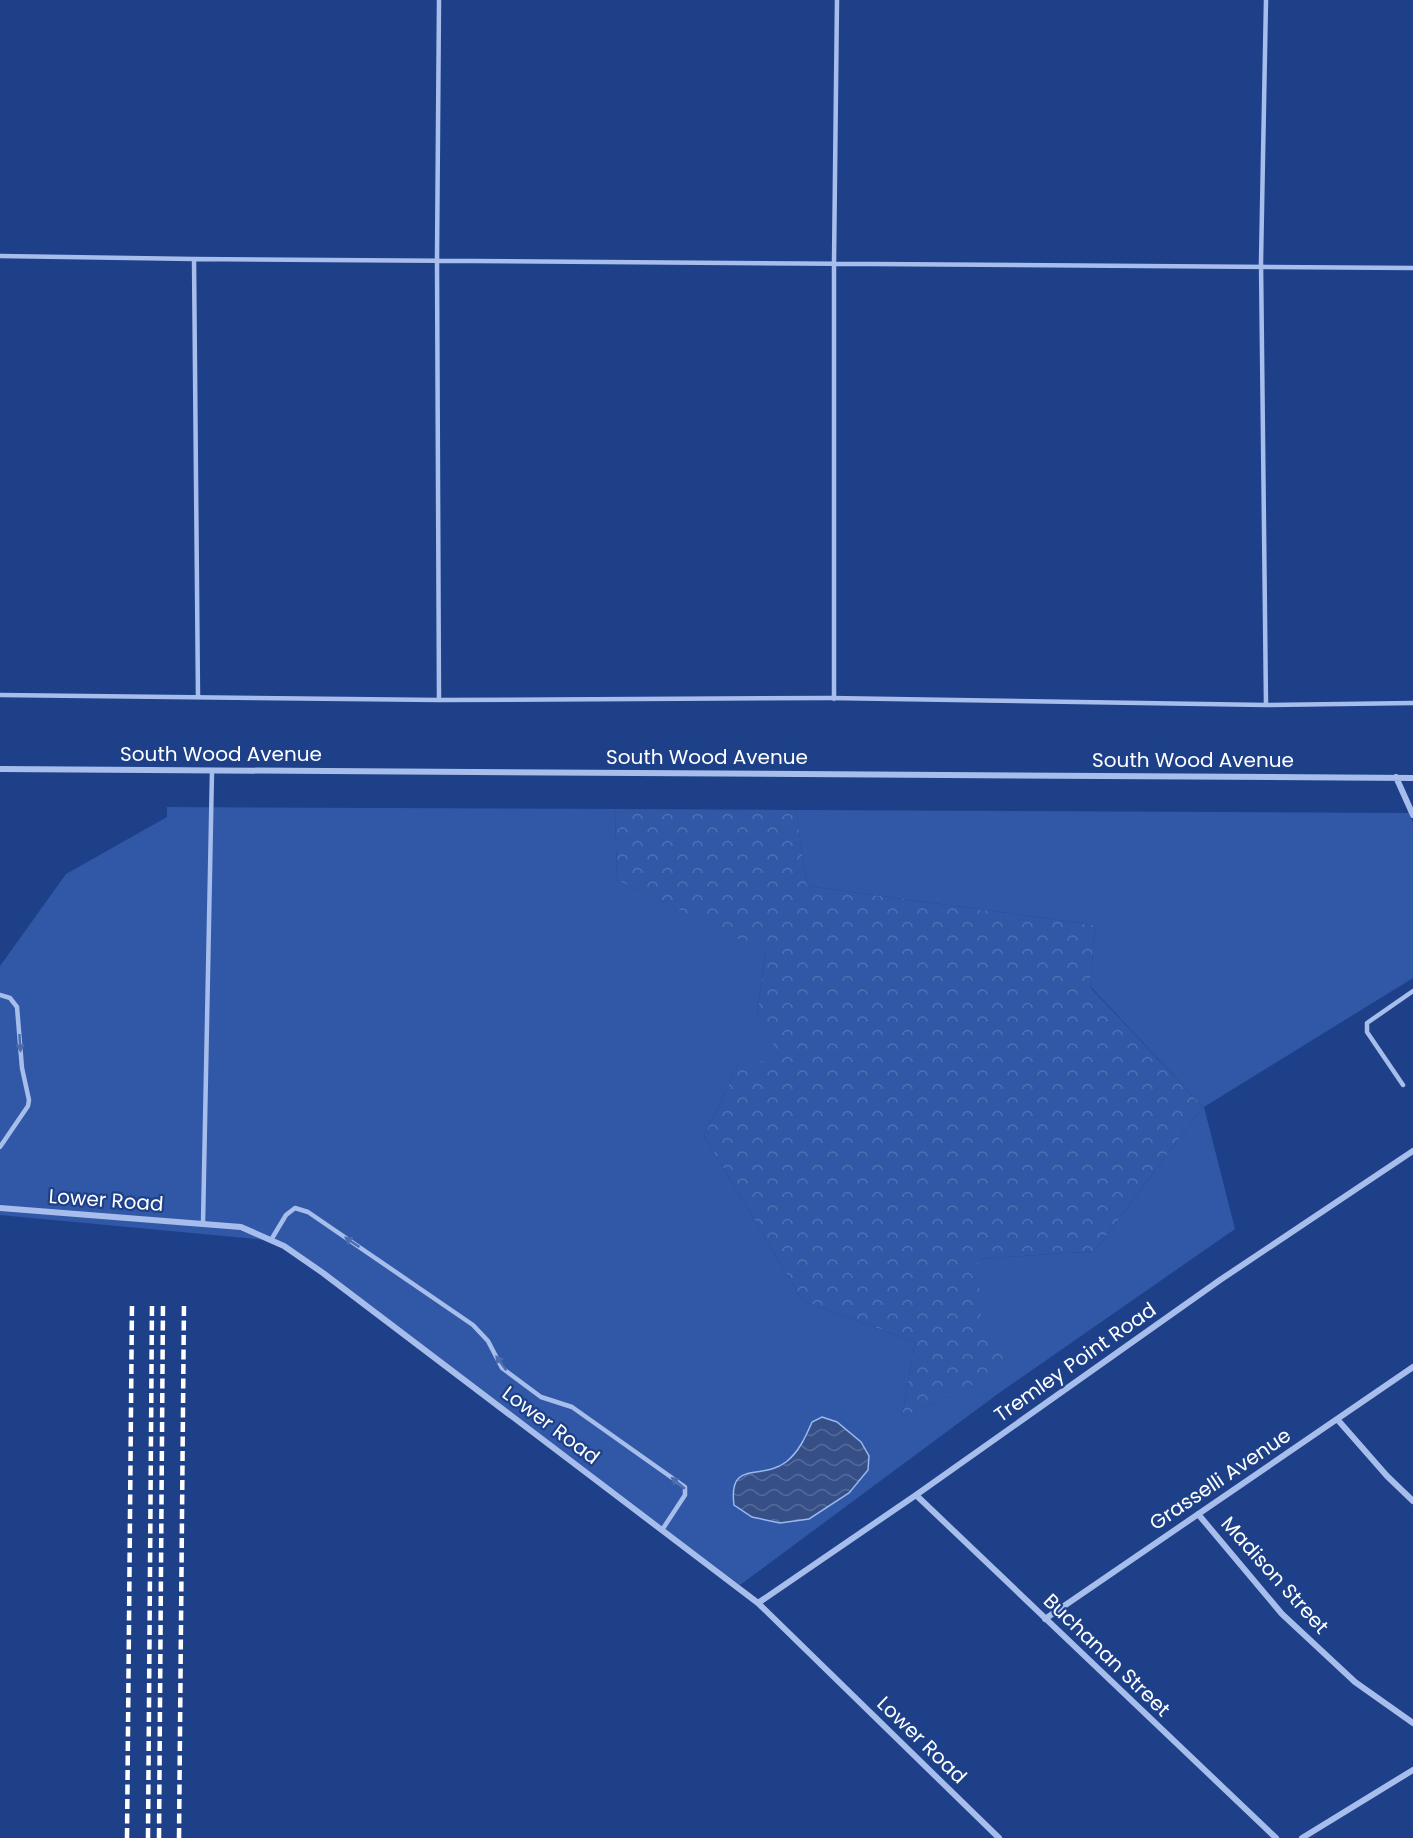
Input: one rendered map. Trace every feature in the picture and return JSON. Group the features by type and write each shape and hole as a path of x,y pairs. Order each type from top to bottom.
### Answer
{"street":[{"name":"South Wood Avenue","path":"0,770 1413,778"},
{"path":"1396,777 1413,815"},
{"name":"Tremley Point Road","path":"758,1603 916,1495 1220,1280 1413,1151"},
{"name":"Lower Road","path":"0,1208 241,1227 284,1246 323,1273 758,1603 999,1838"},
{"name":"Grasselli Avenue","path":"1045,1619 1413,1367"},
{"path":"1337,1419 1387,1476 1413,1501"},
{"name":"Buchanan Street","path":"916,1495 1276,1838"},
{"name":"Madison Street","path":"1198,1514 1282,1614 1355,1682 1413,1723"},
{"path":"1302,1838 1413,1770"}],"lane":[{"path":"439,0 439,700"},
{"path":"834,699 834,263 837,0"},
{"path":"1266,0 1261,267 1266,705"},
{"path":"0,256 1413,268"},
{"path":"194,259 198,697"},
{"path":"0,695 439,700 834,699 1266,705 1413,703"},
{"path":"203,1224 212,771"},
{"path":"1403,1085 1367,1032 1367,1023 1413,991"},
{"path":"0,995 10,998 17,1007 22,1068 29,1100 28,1106 0,1147"},
{"path":"271,1240 286,1215 296,1209 308,1212 473,1325 488,1341 502,1368 517,1380 541,1397 572,1407 685,1487 685,1496 662,1530"}],"green space":[{"path":"167,807 615,809 617,880 765,952 757,1017 782,1059 739,1063 704,1136 803,1301 915,1342 902,1417 1026,1361 982,1336 978,1259 1095,1251 1203,1107 1090,986 1095,925 807,886 796,810 1409,813 1413,822 1413,978 1204,1107 1235,1229 999,1393 740,1585 276,1241 0,1215 0,966 66,874 167,817"},
{"path":"615,809 796,810 807,886 1095,925 1090,987 1203,1107 1095,1251 978,1259 1027,1361 902,1417 915,1342 803,1301 704,1136 739,1063 757,1017 765,953 617,880"}],"water":[{"path":"822,1417 837,1422 861,1442 869,1456 868,1470 849,1493 809,1519 780,1523 752,1517 734,1505 733,1491 741,1476 776,1467 786,1462 798,1449 812,1422"}],"railway":[{"path":"127,1838 132,1302"},
{"path":"148,1838 152,1302"},
{"path":"159,1838 163,1302"},
{"path":"179,1838 184,1302"}]}
